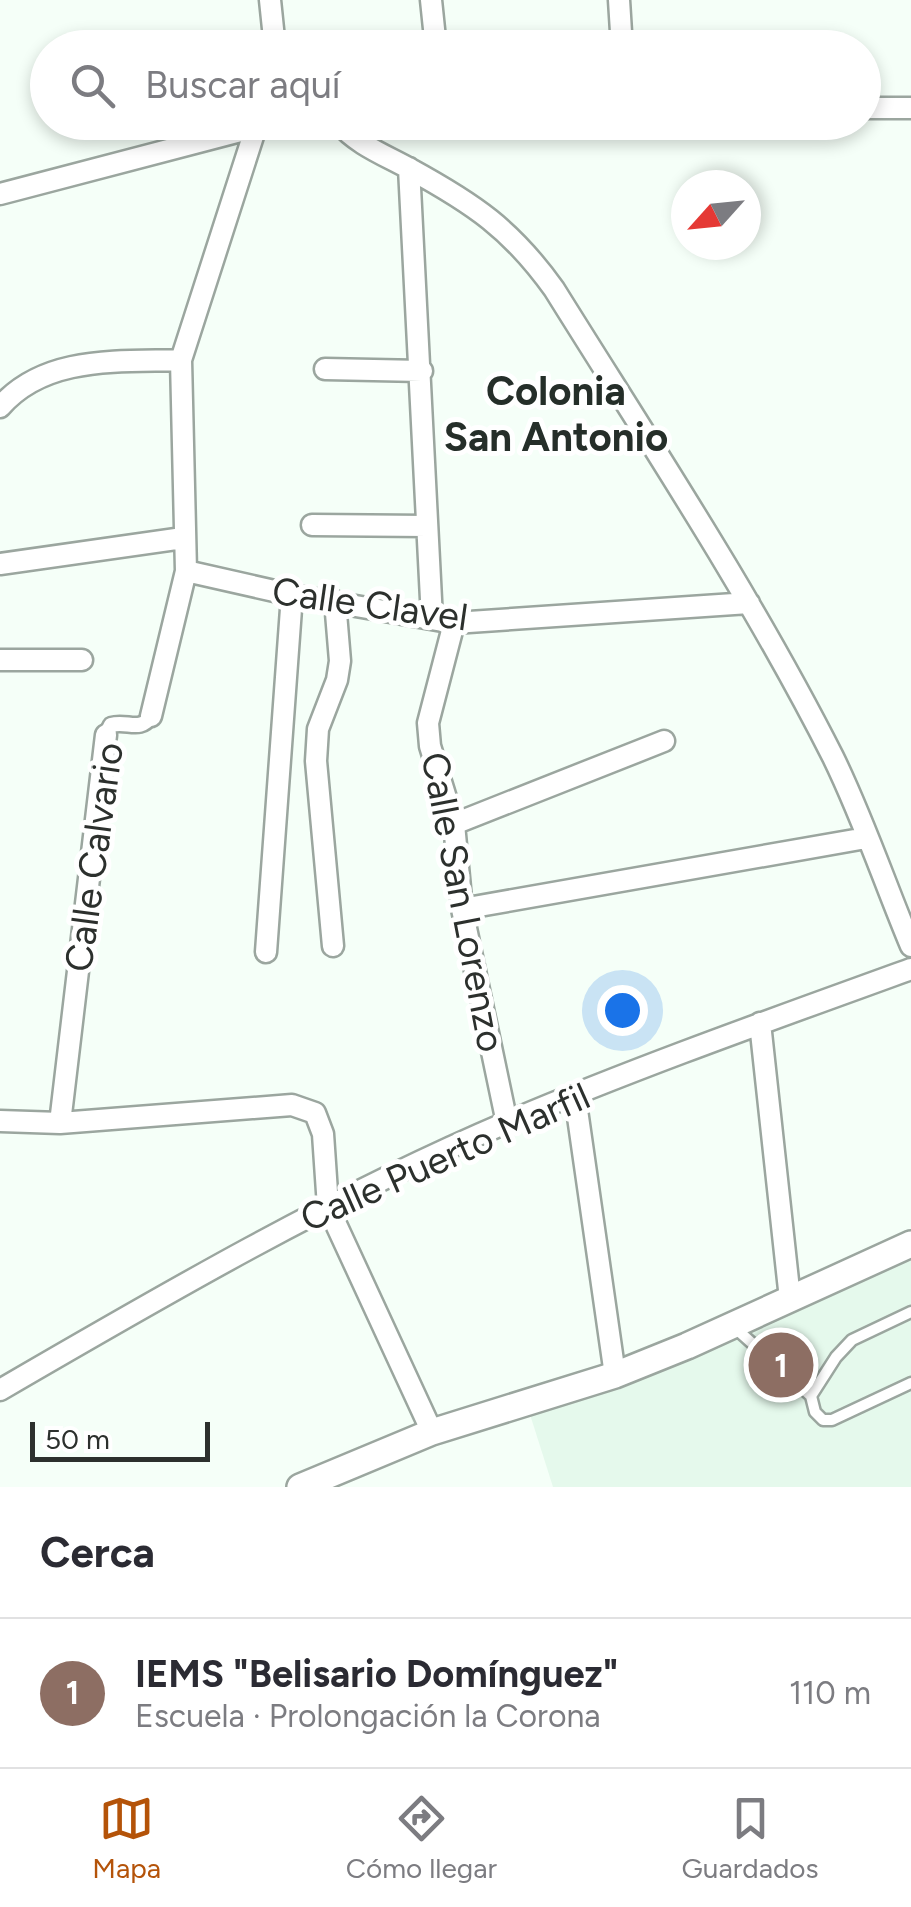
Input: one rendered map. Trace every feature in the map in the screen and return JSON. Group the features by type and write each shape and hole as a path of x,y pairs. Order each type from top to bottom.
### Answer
{"street":[{"path":"270,0 273,30"},
{"path":"431,0 434,30"},
{"path":"619,0 621,30"},
{"path":"881,108 911,108"},
{"path":"0,194 202,140"},
{"name":"Calle Calvario","path":"60,1122 106,735 111,725 121,722 138,727 146,724 150,716 184,556 182,360 253,140"},
{"path":"359,140 483,212 525,249 554,289 748,603 835,762 911,946"},
{"path":"409,168 432,619"},
{"path":"0,406 34,379 64,368 94,362 182,360"},
{"path":"325,369 422,371"},
{"path":"312,525 427,526"},
{"name":"Calle Clavel","path":"0,564 184,556 292,595 454,623 748,603"},
{"path":"266,952 292,595"},
{"path":"333,946 316,762 318,729 338,680 335,601"},
{"name":"Calle San Lorenzo","path":"454,623 428,723 430,746 454,824 462,910 507,1123"},
{"path":"0,660 82,660"},
{"path":"454,824 664,740"},
{"path":"462,910 866,838"},
{"name":"Calle Puerto Marfil","path":"0,1390 172,1290 328,1207 507,1123 911,969"},
{"path":"760,1024 790,1299"},
{"path":"576,1096 615,1375"},
{"path":"0,1121 60,1122 292,1105 315,1114 323,1134 328,1207 432,1432"},
{"path":"300,1487 432,1432 615,1375 911,1244"}],"lane":[{"path":"911,1312 852,1340 836,1357 812,1396 814,1412 823,1420 832,1420 911,1383"},
{"path":"733,1326 812,1396"}],"shaded area":[{"path":"911,1244 911,1487 553,1487 527,1405"}],"place":[{"name":"IEMS \"Belisario Domínguez\"","path":"781,1365"}],"district":[{"name":"Colonia San Antonio","path":"556,414"}]}
